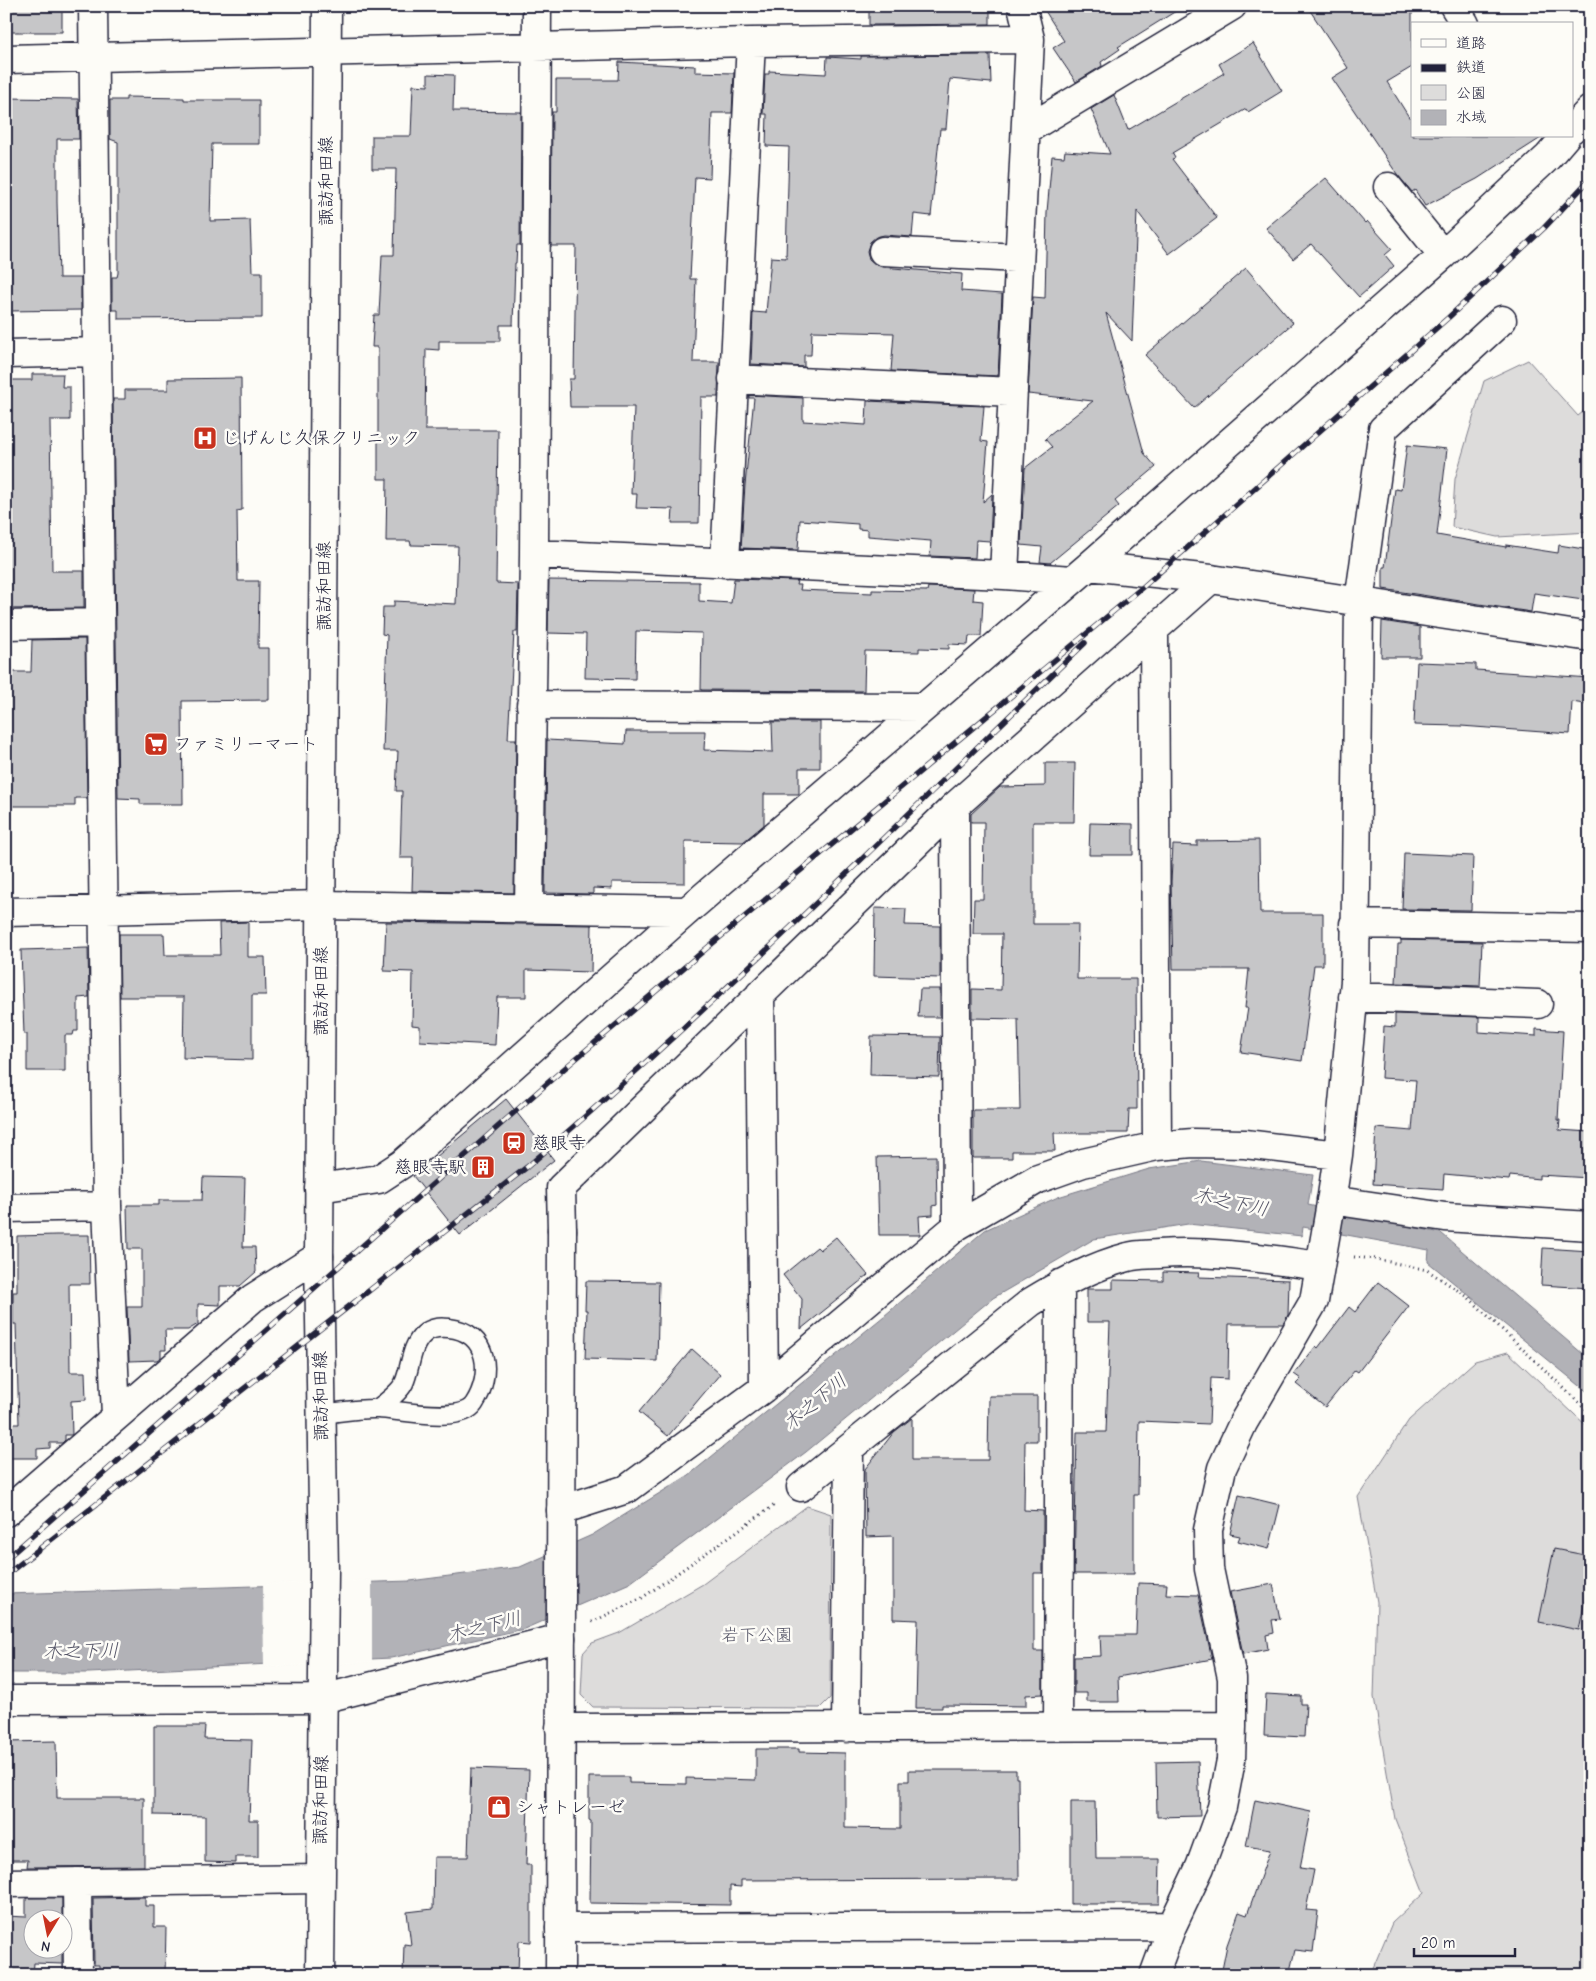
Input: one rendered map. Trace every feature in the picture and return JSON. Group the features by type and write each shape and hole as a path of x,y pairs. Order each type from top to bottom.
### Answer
{"street":[{"path":"93,6 106,1206 116,1416"},
{"name":"諏訪和田線","path":"320,1975 324,1571 319,1256 327,6"},
{"path":"529,907 534,554 537,6"},
{"path":"1004,575 1030,39 1022,6"},
{"path":"1026,130 1232,6"},
{"path":"1454,6 1464,22"},
{"path":"6,59 751,42 1030,39"},
{"path":"725,563 751,42"},
{"path":"1574,127 1590,110"},
{"path":"320,1188 379,1178 402,1164 687,911 1080,573 1443,255 1541,147 1561,138"},
{"path":"1388,187 1443,255"},
{"path":"883,251 1020,258"},
{"path":"1154,1975 1172,1926 1200,1868 1222,1807 1231,1760 1232,1678 1209,1568 1208,1530 1222,1468 1243,1422 1314,1302 1331,1204 1338,1155 1353,997 1359,602 1383,430 1502,320"},
{"path":"6,354 96,352"},
{"path":"733,379 1013,392"},
{"path":"534,554 1004,575 1080,573 1211,579 1590,637"},
{"path":"560,1975 561,1188 955,806 1211,579"},
{"path":"6,625 100,623"},
{"path":"1154,630 1157,1146"},
{"path":"531,705 923,707"},
{"path":"955,806 957,1226"},
{"path":"6,912 322,905 687,911"},
{"path":"1354,924 1590,928"},
{"path":"760,994 764,1388"},
{"path":"1353,997 1538,1004"},
{"path":"561,1519 628,1489 764,1388 957,1226 1038,1179 1083,1163 1157,1146 1193,1143 1245,1144 1338,1155"},
{"path":"1331,1204 1445,1217 1590,1226"},
{"path":"6,1208 106,1206"},
{"path":"801,1487 1031,1302 1060,1284 1089,1270 1130,1256 1180,1253 1321,1258"},
{"path":"6,1512 253,1298 319,1256"},
{"path":"1058,1726 1060,1284"},
{"path":"846,1728 849,1449"},
{"path":"6,1700 322,1688 561,1630"},
{"path":"560,1728 1232,1726"},
{"path":"6,1883 320,1878"},
{"path":"77,1882 78,1975"},
{"path":"560,1928 1172,1926"}],"lane":[{"path":"321,1414 377,1409 459,1414 473,1406 482,1388 485,1366 482,1348 473,1336 457,1329 437,1327 424,1334 414,1349 404,1384 377,1409"}],"path":[{"path":"1321,1258 1356,1256 1427,1270 1468,1297 1590,1413"},
{"path":"561,1630 642,1598 801,1487"}],"green space":[{"path":"1528,360 1578,416 1590,406 1590,532 1497,537 1452,527 1455,479 1484,381"},
{"path":"1508,1352 1590,1429 1590,1975 1370,1975 1392,1923 1424,1893 1395,1819 1374,1697 1377,1602 1358,1497 1409,1420 1475,1361"},
{"name":"岩下公園","path":"807,1506 831,1514 830,1698 820,1708 593,1707 581,1695 583,1653 592,1643 619,1633 703,1584"}],"water":[{"name":"木之下川","path":"1201,1161 1313,1175 1308,1205 1441,1233 1590,1360 1590,1394 1428,1262 1429,1250 1303,1227 1302,1236 1188,1224 1094,1239 993,1298 806,1452 630,1583 524,1629 391,1658 89,1673 6,1673 6,1594 410,1581 520,1567 592,1535 689,1475 884,1316 985,1230 1058,1197 1149,1169"}],"pier":[{"path":"372,1580 372,1662 264,1667 263,1584"}],"building":[{"path":"6,6 62,6 62,32 6,32"},
{"path":"869,6 990,6 990,24 869,25"},
{"path":"1042,6 1184,6 1118,47 1120,49 1101,62 1102,66 1076,82 1053,48 1064,41"},
{"path":"1307,6 1412,6 1411,68 1387,82 1411,120 1411,138 1541,138 1477,179 1425,206 1415,190 1412,192 1397,174 1332,78 1348,68"},
{"path":"1253,43 1282,91 1248,112 1246,109 1172,153 1175,158 1172,159 1217,218 1169,254 1137,211 1132,341 1106,313 1144,453 1156,467 1115,501 1119,506 1050,563 1040,562 1042,547 1021,545 1025,468 1052,447 1045,439 1093,401 1028,394 1033,297 1045,298 1047,212 1052,156 1064,157 1065,151 1110,154 1091,109 1114,95 1128,130 1224,73 1219,64"},
{"path":"990,55 991,83 950,79 946,129 940,129 931,216 914,214 912,237 884,235 876,237 870,242 867,251 869,259 882,267 962,274 961,291 1002,294 998,376 891,371 894,333 812,331 811,355 804,355 804,367 751,364 753,312 766,313 771,257 786,258 789,147 766,146 767,114 763,114 765,74 769,74 769,71 826,74 827,57 861,59 861,56"},
{"path":"619,62 695,66 695,72 734,73 732,113 712,113 710,178 695,177 690,279 696,279 693,362 719,362 718,397 701,397 699,523 672,523 673,509 636,508 637,494 631,494 634,407 570,407 569,379 574,379 576,246 551,246 552,112 556,112 556,80 618,80"},
{"path":"428,74 454,75 453,111 521,112 520,245 517,245 515,263 513,325 500,325 500,341 439,341 439,350 426,349 425,430 498,430 496,583 518,584 517,632 514,632 508,739 516,739 514,893 412,891 413,858 400,858 402,791 396,791 398,751 383,751 387,635 382,634 383,607 394,607 394,601 456,604 458,546 411,545 410,541 386,541 387,479 378,479 378,347 372,347 374,315 379,315 382,255 394,255 396,169 372,169 372,136 411,136 413,85 428,86"},
{"path":"126,97 184,98 184,100 259,100 259,144 212,144 210,221 250,220 252,272 262,272 262,318 118,319 118,310 112,310 112,277 117,277 118,273 118,142 110,139 110,100 126,100"},
{"path":"6,98 78,99 79,139 57,139 57,202 59,278 81,278 81,310 6,311"},
{"path":"1326,178 1365,223 1367,221 1392,249 1385,255 1394,266 1359,297 1311,244 1293,259 1266,228"},
{"path":"1246,268 1293,323 1194,408 1145,355"},
{"path":"32,374 63,374 62,387 70,387 70,420 50,420 52,571 84,571 84,608 6,609 6,569 8,569 6,380 32,380"},
{"path":"241,378 242,510 237,511 238,581 259,581 258,648 269,648 269,700 182,701 183,804 140,804 140,799 118,798 113,399 125,399 125,390 168,390 168,379"},
{"path":"749,395 803,398 803,421 866,425 867,401 984,406 981,441 988,442 983,502 992,494 990,541 976,540 975,558 930,556 931,541 868,536 868,530 858,529 858,524 800,520 798,550 741,548 754,398 749,398"},
{"path":"1407,445 1447,449 1437,535 1506,547 1506,545 1558,553 1559,545 1590,550 1590,601 1534,593 1531,612 1383,589 1383,567 1385,567 1395,489 1401,490"},
{"path":"734,579 797,581 796,585 801,585 800,590 872,593 872,590 927,591 928,587 974,589 973,600 983,601 981,636 969,636 968,645 949,644 949,649 919,648 919,652 865,651 864,691 701,690 702,633 636,631 635,679 585,678 586,634 548,633 549,580 699,582 699,601 731,603"},
{"path":"1382,621 1420,627 1420,657 1381,657"},
{"path":"85,639 87,798 75,798 75,806 6,806 6,672 31,672 32,640"},
{"path":"1417,662 1476,664 1476,670 1590,678 1590,705 1572,702 1570,734 1461,726 1414,725"},
{"path":"772,722 820,722 820,768 799,768 799,794 764,794 764,825 743,842 685,841 685,883 612,882 612,889 593,888 593,894 545,893 547,740 625,744 626,731 705,731 704,750 773,752"},
{"path":"1045,763 1075,763 1074,822 1033,822 1033,924 1078,924 1077,979 1136,979 1137,1109 1129,1109 1128,1133 1054,1133 1055,1151 1012,1151 1012,1158 973,1158 973,1110 1020,1110 1018,1019 972,1018 972,989 1001,990 1002,934 973,934 974,899 983,899 984,822 971,822 971,814 1000,787 1045,786"},
{"path":"1090,823 1133,824 1133,855 1089,855"},
{"path":"1259,840 1260,913 1323,913 1323,965 1314,965 1302,1061 1241,1052 1248,1008 1245,1008 1249,969 1173,969 1171,882 1173,845 1197,846 1197,841"},
{"path":"1404,853 1473,856 1471,910 1402,909"},
{"path":"875,908 906,909 905,925 940,926 940,978 874,976"},
{"path":"248,922 248,957 265,957 266,995 252,995 252,1060 183,1058 184,997 120,997 119,934 164,934 165,955 220,955 219,923"},
{"path":"386,922 592,925 591,972 526,970 526,997 497,997 495,1045 420,1041 420,1026 412,1025 413,972 384,971"},
{"path":"1401,940 1482,942 1480,986 1396,983 1398,944 1401,944"},
{"path":"88,948 89,997 78,998 78,1031 74,1031 73,1035 65,1035 65,1071 27,1071 27,1034 24,1034 21,950"},
{"path":"920,989 940,989 940,1017 918,1017"},
{"path":"1395,1014 1479,1017 1479,1032 1536,1036 1536,1029 1563,1031 1559,1130 1590,1132 1590,1178 1539,1175 1539,1179 1510,1176 1509,1180 1444,1174 1443,1189 1373,1184 1376,1128 1412,1131 1416,1080 1381,1078 1384,1026 1395,1027"},
{"path":"871,1036 940,1037 939,1077 870,1075"},
{"name":"慈眼寺駅","path":"506,1099 554,1160 460,1235 413,1176"},
{"path":"936,1156 937,1205 933,1206 933,1215 919,1216 920,1235 879,1235 877,1157"},
{"path":"203,1177 245,1178 243,1247 255,1247 256,1272 240,1286 220,1286 220,1305 198,1304 198,1324 188,1330 165,1330 166,1350 161,1350 161,1357 157,1360 129,1361 127,1307 142,1307 142,1249 128,1249 127,1205 159,1205 159,1200 202,1200"},
{"path":"89,1235 90,1284 69,1284 70,1372 85,1372 86,1400 71,1401 72,1435 65,1435 65,1440 62,1443 50,1443 50,1448 37,1449 37,1458 6,1458 6,1424 19,1424 16,1324 13,1324 13,1292 17,1292 17,1236"},
{"path":"836,1237 868,1275 801,1329 802,1299 783,1275 817,1247 820,1250"},
{"path":"1543,1248 1590,1251 1590,1288 1541,1285"},
{"path":"1163,1272 1199,1273 1198,1277 1289,1280 1288,1315 1283,1324 1229,1324 1228,1379 1211,1378 1209,1424 1139,1421 1138,1495 1134,1495 1134,1574 1074,1574 1077,1432 1106,1432 1110,1322 1087,1322 1087,1289 1113,1289 1113,1280 1163,1281"},
{"path":"586,1281 659,1282 657,1361 585,1359"},
{"path":"1378,1282 1409,1306 1358,1372 1355,1370 1325,1407 1296,1384 1301,1379 1294,1374 1316,1346 1318,1348 1349,1307 1355,1312"},
{"path":"692,1349 720,1374 668,1436 639,1412"},
{"path":"989,1396 1037,1396 1037,1441 1025,1441 1024,1510 1043,1511 1043,1573 1034,1573 1034,1651 1043,1651 1043,1694 1026,1695 1026,1706 942,1705 942,1708 916,1708 918,1620 893,1619 893,1536 866,1537 865,1469 894,1432 912,1418 912,1460 988,1460"},
{"path":"1239,1495 1280,1505 1269,1549 1238,1541 1240,1536 1230,1534"},
{"path":"1554,1549 1590,1556 1590,1575 1579,1630 1539,1622"},
{"path":"1138,1583 1167,1584 1166,1594 1198,1595 1212,1659 1118,1677 1119,1702 1087,1702 1087,1693 1074,1693 1074,1657 1101,1656 1100,1635 1136,1635"},
{"path":"1273,1584 1280,1619 1272,1620 1274,1633 1266,1635 1268,1649 1243,1654 1230,1592"},
{"path":"1266,1694 1301,1696 1301,1704 1306,1704 1304,1737 1264,1735"},
{"path":"154,1726 205,1726 204,1739 252,1740 249,1820 258,1820 258,1857 236,1857 236,1863 205,1862 205,1816 154,1815"},
{"path":"56,1741 57,1798 144,1798 144,1866 27,1867 28,1860 6,1860 6,1742"},
{"path":"756,1749 799,1749 799,1752 845,1753 845,1828 900,1829 900,1781 909,1781 909,1770 1016,1770 1016,1778 1018,1778 1019,1879 741,1880 741,1887 730,1886 730,1905 590,1903 591,1821 589,1820 589,1777 629,1777 629,1783 686,1784 686,1778 756,1780"},
{"path":"1198,1761 1200,1816 1157,1817 1156,1762"},
{"path":"471,1768 529,1770 526,1865 531,1865 531,1942 519,1941 518,1975 403,1975 404,1944 411,1945 407,1912 433,1909 434,1857 468,1857"},
{"path":"1255,1800 1311,1812 1300,1868 1314,1870 1306,1910 1318,1911 1313,1952 1295,1950 1289,1975 1221,1975 1227,1945 1239,1912 1247,1915 1270,1850 1246,1846"},
{"path":"1071,1802 1095,1802 1096,1859 1160,1859 1159,1904 1071,1904"},
{"path":"145,1897 145,1906 154,1906 154,1927 166,1927 165,1975 99,1975 99,1965 94,1965 93,1898"},
{"path":"26,1898 62,1898 62,1908 26,1908"},
{"path":"6,1916 22,1917 22,1958 62,1958 62,1964 34,1963 33,1975 6,1975"}],"railway":[{"path":"6,1559 559,1073 1144,586 1449,317 1544,228 1590,179"},
{"path":"6,1575 527,1167 740,975 1085,643"}],"place":[{"name":"じげんじ久保クリニック","path":"205,438"},
{"name":"ファミリーマート","path":"156,744"},
{"name":"慈眼寺","path":"514,1143"},
{"name":"慈眼寺駅","path":"483,1167"},
{"name":"シャトレーゼ","path":"499,1807"}]}
